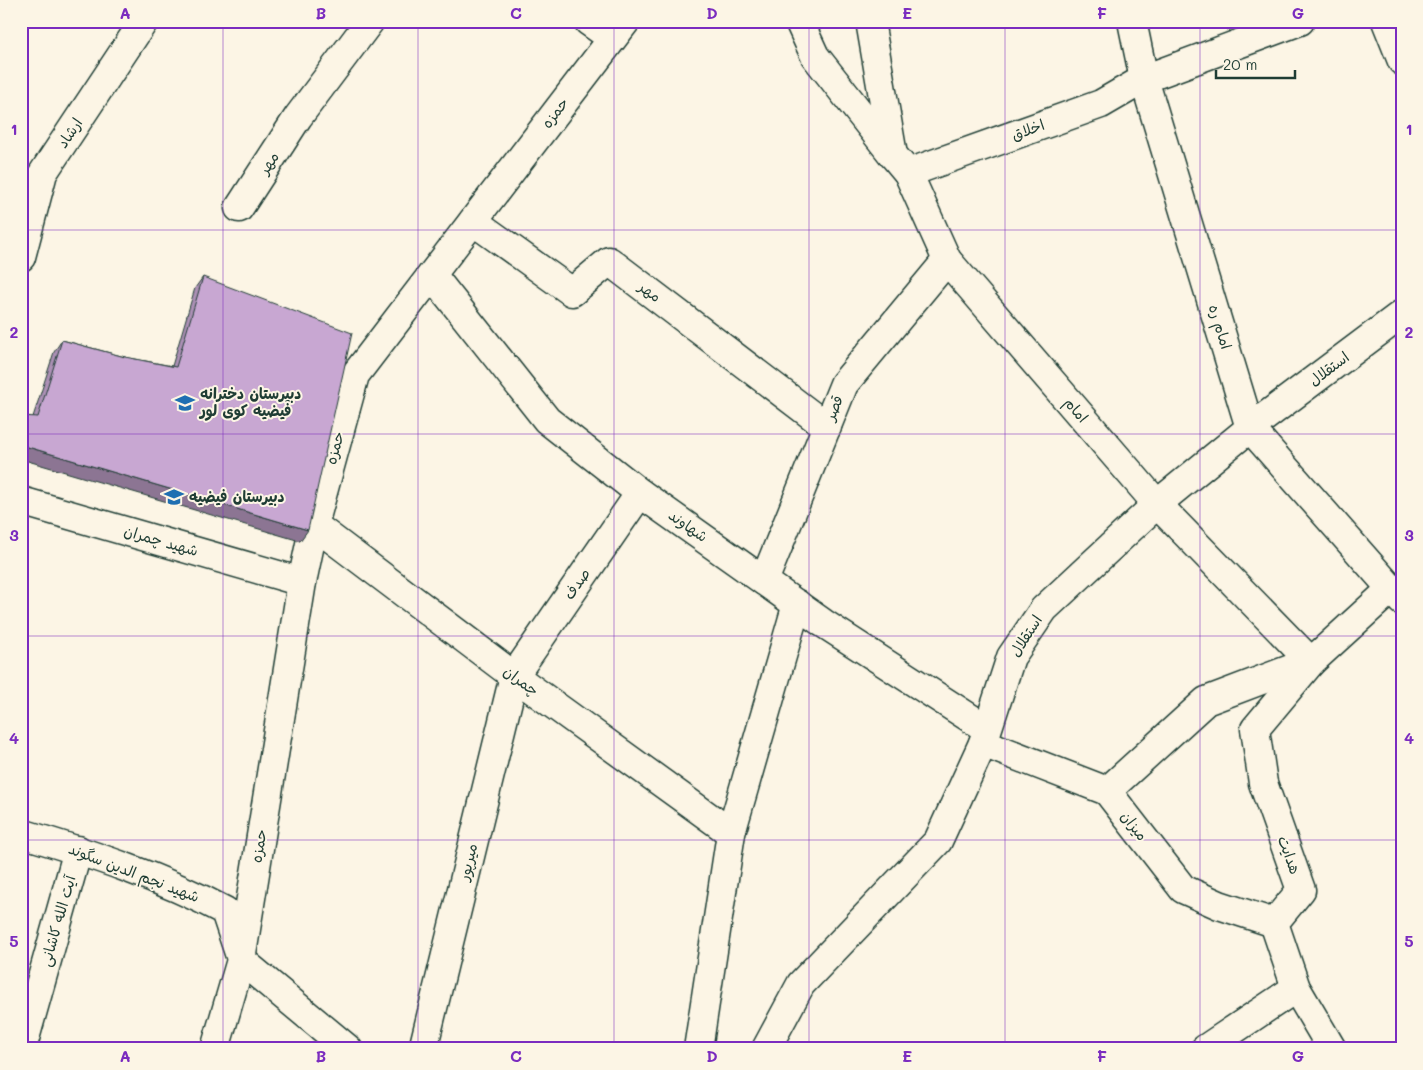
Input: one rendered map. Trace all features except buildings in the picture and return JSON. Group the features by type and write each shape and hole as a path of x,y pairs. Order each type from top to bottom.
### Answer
{"street":[{"name":"ارشاد","path":"21,257 43,173 144,21"},
{"name":"مهر","path":"239,208 298,117 370,21"},
{"path":"588,21 619,30"},
{"path":"799,21 815,56 900,164"},
{"name":"امام","path":"870,21 900,164 947,260 1157,504 1311,662"},
{"name":"امام ره","path":"1132,21 1144,78 1250,428 1396,595"},
{"name":"اخلاق","path":"900,164 1100,104 1144,78 1300,21"},
{"path":"1386,21 1402,60"},
{"name":"حمزه","path":"215,1049 241,960 302,582 314,525 356,375 619,30"},
{"name":"مهر","path":"473,221 572,292 609,261 827,427"},
{"name":"قصر","path":"764,581 844,384 947,260"},
{"name":"شهاوند","path":"432,275 547,420 640,493 985,736"},
{"name":"استقلال","path":"766,1049 801,984 938,841 985,736 1011,657 1044,609 1157,504 1250,428 1402,314"},
{"name":"صدف","path":"514,676 640,493"},
{"name":"شهید چمران","path":"21,501 302,582"},
{"name":"چمران","path":"314,525 514,676 731,833"},
{"path":"985,736 1107,791 1206,701 1311,662 1396,595"},
{"path":"698,1049 731,833 797,604"},
{"name":"هدایت","path":"1274,923 1301,890 1263,783 1255,729 1311,662"},
{"name":"میرپور","path":"423,1049 514,676"},
{"name":"میزان","path":"1107,791 1183,889 1219,906 1274,923"},
{"name":"شهید نجم الدین سگوند","path":"21,833 78,850 184,889 225,911 241,960"},
{"name":"آیت الله کاشانی","path":"22,1049 78,850"},
{"path":"1274,923 1296,988 1332,1049"},
{"path":"241,960 348,1049"},
{"path":"1205,1049 1296,988"}],"place":[{"name":"دبیرستان دخترانه فیضیه کوی لور","path":"185,403"},
{"name":"دبیرستان فیضیه","path":"174,497"}]}
